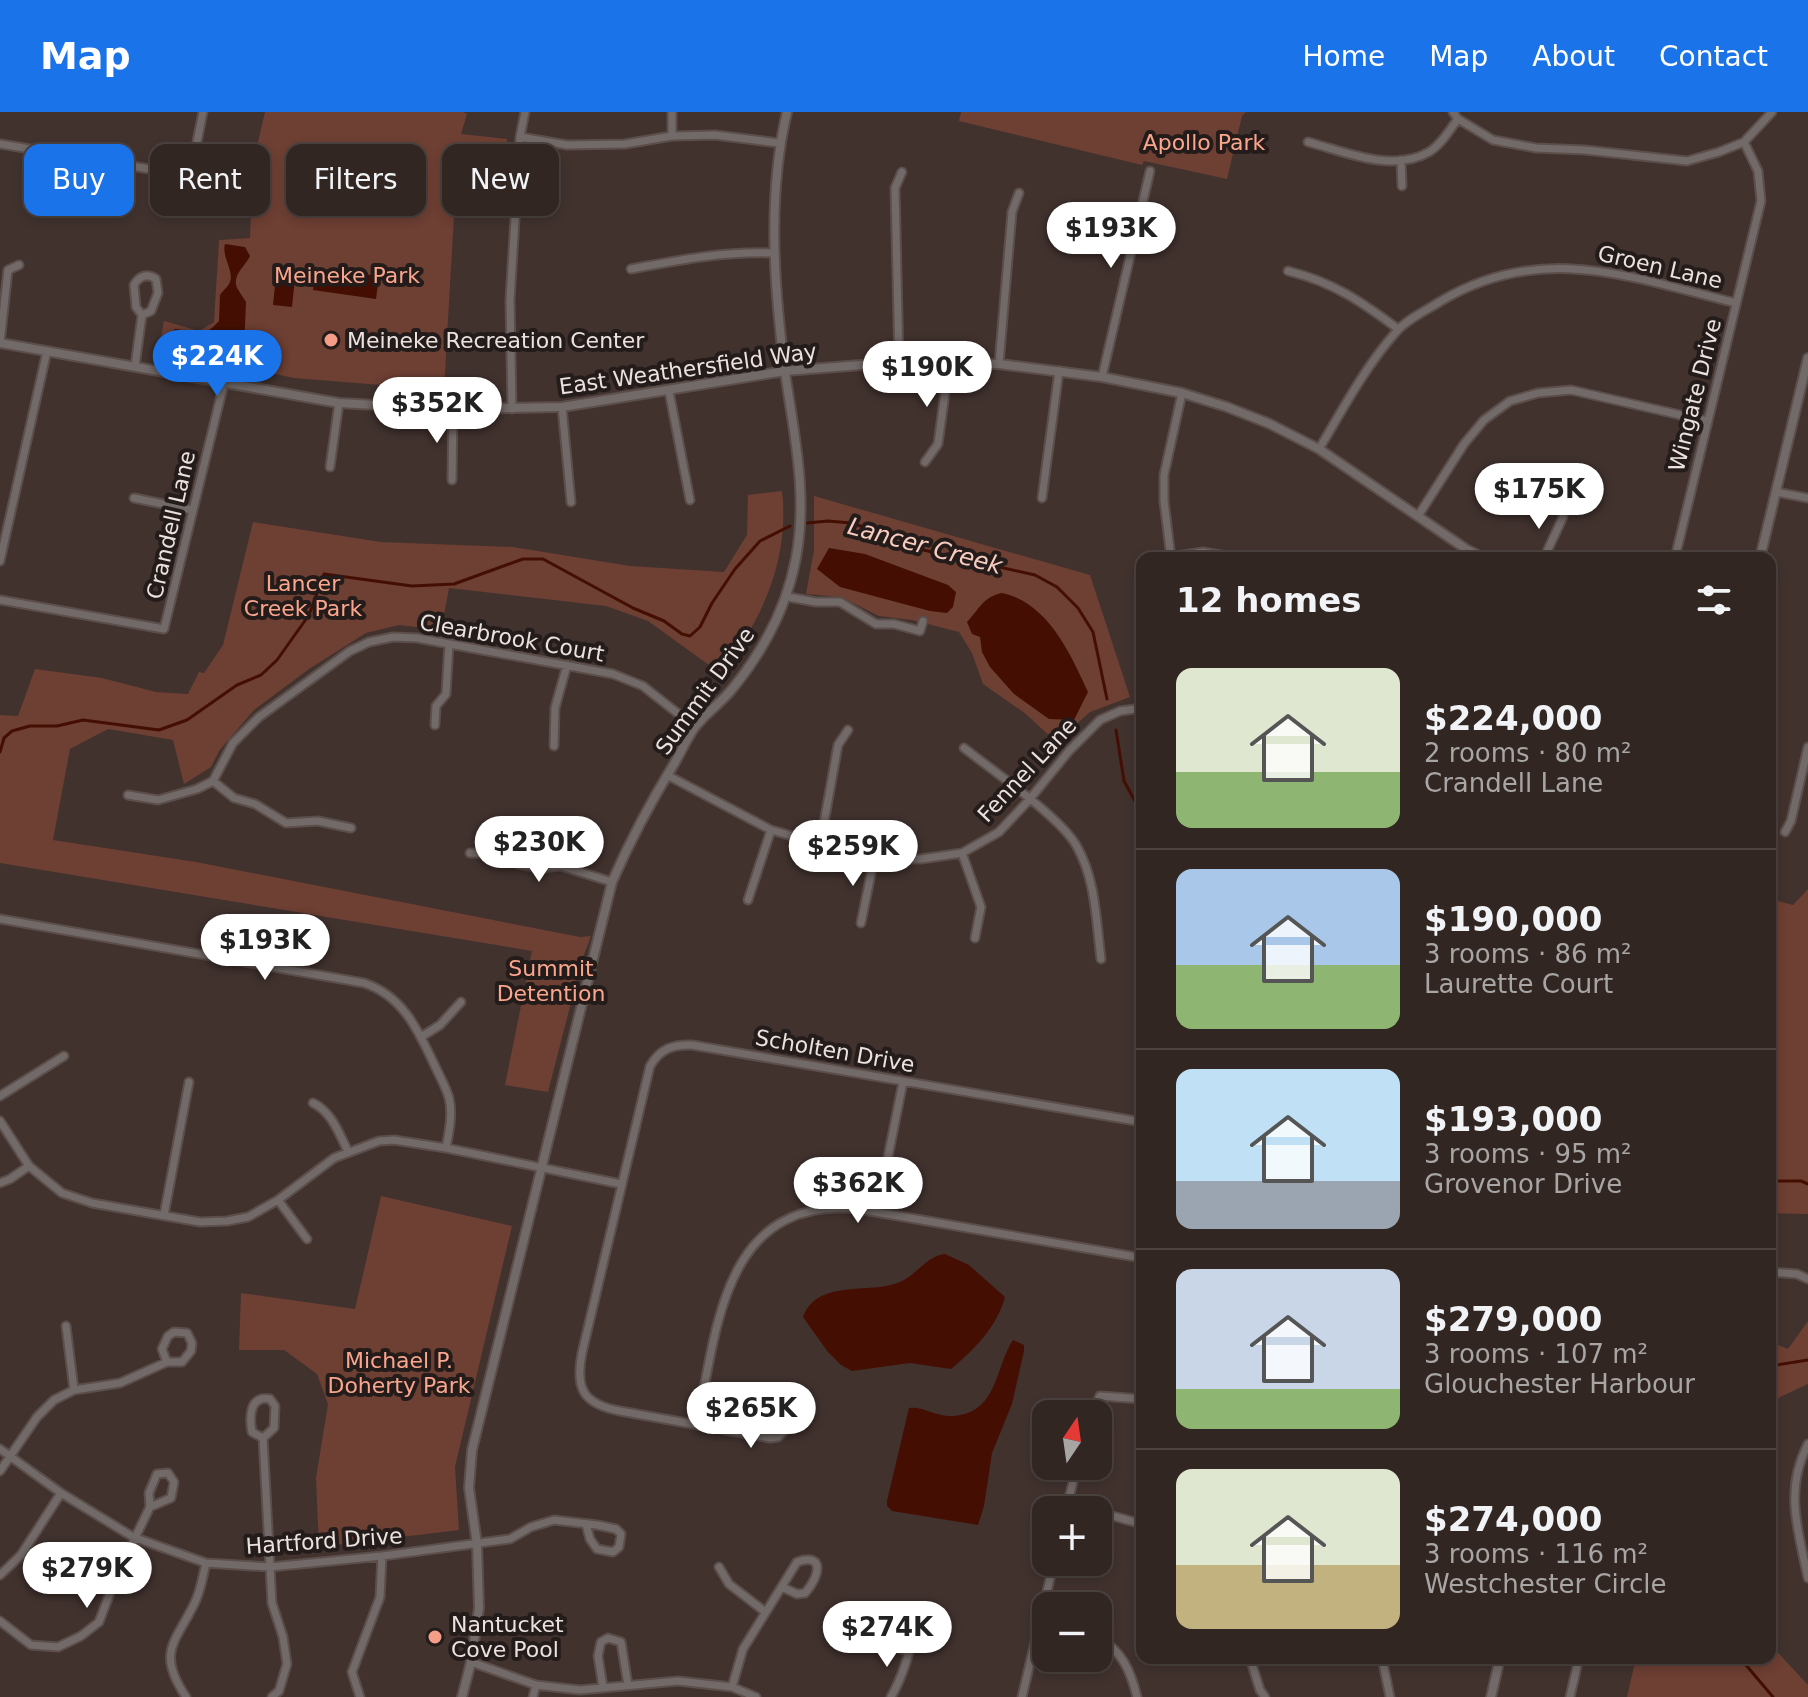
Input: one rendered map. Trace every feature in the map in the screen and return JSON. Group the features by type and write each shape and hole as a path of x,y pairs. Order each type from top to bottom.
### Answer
{"street":[{"path":"0,144 167,172 191,172 203,112"},
{"path":"512,409 510,300 520,137 525,112"},
{"path":"672,112 672,136"},
{"name":"Summit Drive","path":"462,1697 479,1608 477,1544 469,1488 472,1450 612,882 639,822 695,727 733,688 761,649 788,597 797,555 802,507 800,464 785,371 773,253 779,143 787,112"},
{"path":"1308,142 1383,162 1409,160 1432,150 1456,115 1493,140 1536,148 1687,161 1744,142 1772,112"},
{"path":"520,137 567,145 625,144 672,136 715,135 779,143"},
{"name":"Wingate Drive","path":"1676,552 1761,201 1758,171 1744,142"},
{"path":"1401,160 1402,186"},
{"path":"1102,377 1150,171"},
{"path":"899,362 895,188 902,172"},
{"path":"999,364 1012,212 1019,193"},
{"path":"631,269 702,255 773,253"},
{"path":"0,343 8,270 19,265"},
{"name":"Groen Lane","path":"1319,449 1360,380 1398,329 1463,288 1503,275 1544,268 1592,269 1736,303"},
{"path":"1288,271 1312,277 1354,296 1398,329"},
{"path":"135,366 142,315 136,307 134,285 146,275 156,279 158,293 151,311 142,315"},
{"name":"East Weathersfield Way","path":"0,343 339,403 453,409 562,407 785,371 899,362 999,364 1102,377 1182,393 1270,424 1319,449 1418,516 1461,552"},
{"path":"0,561 47,351"},
{"path":"1761,552 1808,358"},
{"path":"925,462 938,444 949,364"},
{"path":"1042,498 1059,371"},
{"name":"Crandell Lane","path":"0,600 164,629 224,383"},
{"path":"1418,516 1464,444 1484,420 1510,401 1538,393 1571,390 1707,421"},
{"path":"669,391 690,500"},
{"path":"1169,552 1164,475 1182,393"},
{"path":"330,467 339,403"},
{"path":"562,407 571,502"},
{"path":"452,480 453,409"},
{"path":"1776,492 1808,498"},
{"path":"134,498 192,510"},
{"path":"1547,552 1563,517"},
{"path":"788,597 840,602 876,624 894,624 920,631 923,621"},
{"name":"Clearbrook Court","path":"213,781 233,743 259,717 350,651 369,642 393,637 613,674 643,686 695,727"},
{"path":"435,725 436,706 446,694 449,644"},
{"path":"554,746 555,708 567,665"},
{"name":"Fennel Lane","path":"667,775 771,830 874,859 921,859 962,853 999,832 1100,720 1120,711 1136,709"},
{"path":"820,845 838,745 848,730"},
{"path":"1785,832 1791,821 1808,747"},
{"path":"964,748 1057,823 1076,844 1092,888 1101,959"},
{"path":"128,795 158,800 213,781 234,798 255,804 286,823 318,821 351,828"},
{"path":"748,900 771,830"},
{"path":"470,853 498,854 518,864 540,868 561,866 612,882"},
{"path":"962,853 981,907 975,938"},
{"path":"861,923 874,859"},
{"path":"0,919 364,983 382,991 398,1002 421,1037 449,1099 451,1113 446,1148"},
{"path":"421,1037 440,1025 461,1002"},
{"name":"Scholten Drive","path":"697,1425 603,1408 589,1400 581,1386 579,1367 650,1066 660,1051 676,1045 692,1045 1136,1121"},
{"path":"0,1096 64,1056"},
{"path":"164,1215 189,1082"},
{"path":"877,1212 903,1082"},
{"path":"313,1103 331,1119 348,1151"},
{"path":"0,1121 29,1166 62,1193 200,1222 248,1217 348,1151 379,1141 394,1140 446,1148 621,1184"},
{"path":"0,1183 29,1166"},
{"path":"278,1200 307,1239"},
{"path":"788,1427 778,1437 770,1438 697,1425 728,1288 738,1265 752,1245 789,1218 836,1207 1136,1257"},
{"path":"1776,1272 1797,1274 1808,1279"},
{"path":"66,1326 74,1390"},
{"path":"0,1471 37,1417 54,1400 74,1390 120,1383 167,1362 182,1362 192,1343 187,1333 174,1332 168,1336 162,1349 167,1362"},
{"path":"1098,1400 1100,1396 1136,1399"},
{"path":"262,1398 270,1399 275,1406 274,1428 263,1438 252,1432 251,1427 252,1407 262,1398"},
{"path":"263,1438 272,1603 283,1637 287,1664 279,1691 272,1697"},
{"path":"1808,1444 1793,1486 1808,1578"},
{"name":"Hartford Drive","path":"0,1449 61,1493 133,1537 206,1563 270,1567 382,1556 510,1539 531,1527 554,1520 586,1524 616,1529 621,1534 619,1547 613,1552 597,1549 586,1524"},
{"path":"0,1621 31,1645 58,1647 81,1636 99,1622 133,1537 150,1507 149,1493 153,1478 157,1474 168,1473 174,1482 171,1498 150,1507"},
{"path":"0,1575 21,1555 61,1493"},
{"path":"1112,1516 1136,1522"},
{"path":"360,1697 352,1672 380,1597 382,1556"},
{"path":"732,1687 743,1649 797,1562 812,1560 816,1565 819,1572 816,1580 805,1593 797,1594 782,1587"},
{"path":"186,1697 175,1680 170,1658 178,1630 197,1599 206,1563"},
{"path":"719,1567 729,1584 764,1611"},
{"path":"891,1697 897,1686 915,1624 906,1615 898,1616 892,1622 889,1639 892,1646 907,1651"},
{"path":"603,1687 598,1656 601,1642 608,1638 621,1642 625,1685 623,1697"},
{"path":"1112,1648 1124,1660 1137,1697"},
{"path":"1022,1697 1032,1661"},
{"path":"471,1662 536,1685 580,1690 678,1681 732,1687 756,1697"},
{"path":"1252,1664 1265,1697"},
{"path":"1383,1664 1390,1697"},
{"path":"1491,1697 1499,1664"},
{"path":"1570,1697 1578,1664"},
{"path":"533,1697 536,1685"}],"green space":[{"name":"Meineke Park","path":"265,112 463,112 467,114 461,134 507,139 507,144 442,144 442,216 454,216 444,390 294,378 159,349 164,321 199,331 214,322 219,240 250,238 251,216 270,216 270,144 257,144"},
{"name":"Apollo Park","path":"961,112 1246,112 1242,116 1227,179 1144,161 1142,165 959,121"},
{"name":"Lancer Creek Park","path":"782,491 782,541 770,588 749,633 720,673 648,621 606,606 449,588 441,630 399,625 366,633 309,669 254,710 219,751 211,767 184,784 173,740 108,729 70,749 53,840 196,862 580,937 591,936 548,1092 505,1085 532,951 0,863 0,715 18,716 35,669 102,678 156,692 188,694 199,672 204,673 223,645 253,522 381,542 513,547 630,566 724,572 747,535 748,495"},
{"path":"814,496 1090,575 1130,697 1090,712 1056,742 1026,714 983,684 972,653 959,632 912,620 879,616 841,597 806,594 814,550"},
{"path":"1808,889 1808,1214 1776,1213 1776,901 1793,905"},
{"name":"Michael P. Doherty Park","path":"381,1196 512,1226 455,1467 459,1530 319,1547 316,1478 328,1404 317,1374 284,1350 239,1350 241,1293 355,1309"},
{"path":"1808,1321 1808,1384 1776,1400 1776,1344 1788,1349"},
{"path":"1776,1650 1808,1685 1808,1697 1627,1697 1635,1664 1776,1664"}],"shaded area":[{"path":"225,244 245,247 250,256 236,281 246,302 244,349 234,357 202,343 177,347 168,345 166,336 175,329 203,333 219,321 220,295 231,280"},
{"path":"316,268 379,276 376,299 313,290"},
{"path":"276,276 295,278 292,307 273,305"},
{"path":"829,548 865,554 948,585 956,592 953,607 947,613 930,611 840,587 817,569"},
{"path":"1002,593 1032,607 1045,618 1065,646 1088,692 1074,720 1049,719 1014,694 990,667 982,652 980,637 972,634 967,622 986,600"},
{"path":"945,1254 969,1265 1005,1297 984,1337 951,1369 910,1363 852,1371 828,1352 803,1317 821,1296 891,1285 904,1280 934,1257"},
{"path":"1013,1340 1024,1345 1024,1351 1012,1404 992,1453 978,1525 892,1511 887,1501 909,1408 952,1416 978,1407 993,1387"}],"waterway":[{"name":"Lancer Creek","path":"807,523 851,523 879,532 901,545 1035,575 1057,587 1078,608 1093,632 1107,699"},
{"name":"Lancer Creek","path":"0,752 4,738 12,731 30,726 57,726 83,720 159,730 187,720 237,685 261,675 277,660 309,615 324,574 412,586 454,584 523,559 543,559 690,636 700,627 735,569 760,541 790,526"},
{"path":"1116,730 1124,781 1136,803"},
{"path":"1776,1181 1808,1184"},
{"path":"1776,1365 1808,1360"},
{"path":"1745,1664 1773,1697"}],"place":[{"name":"Meineke Recreation Center","path":"331,340"},
{"name":"Nantucket Cove Pool","path":"435,1637"}],"park label":[{"name":"Summit Detention","path":"551,980"}]}
